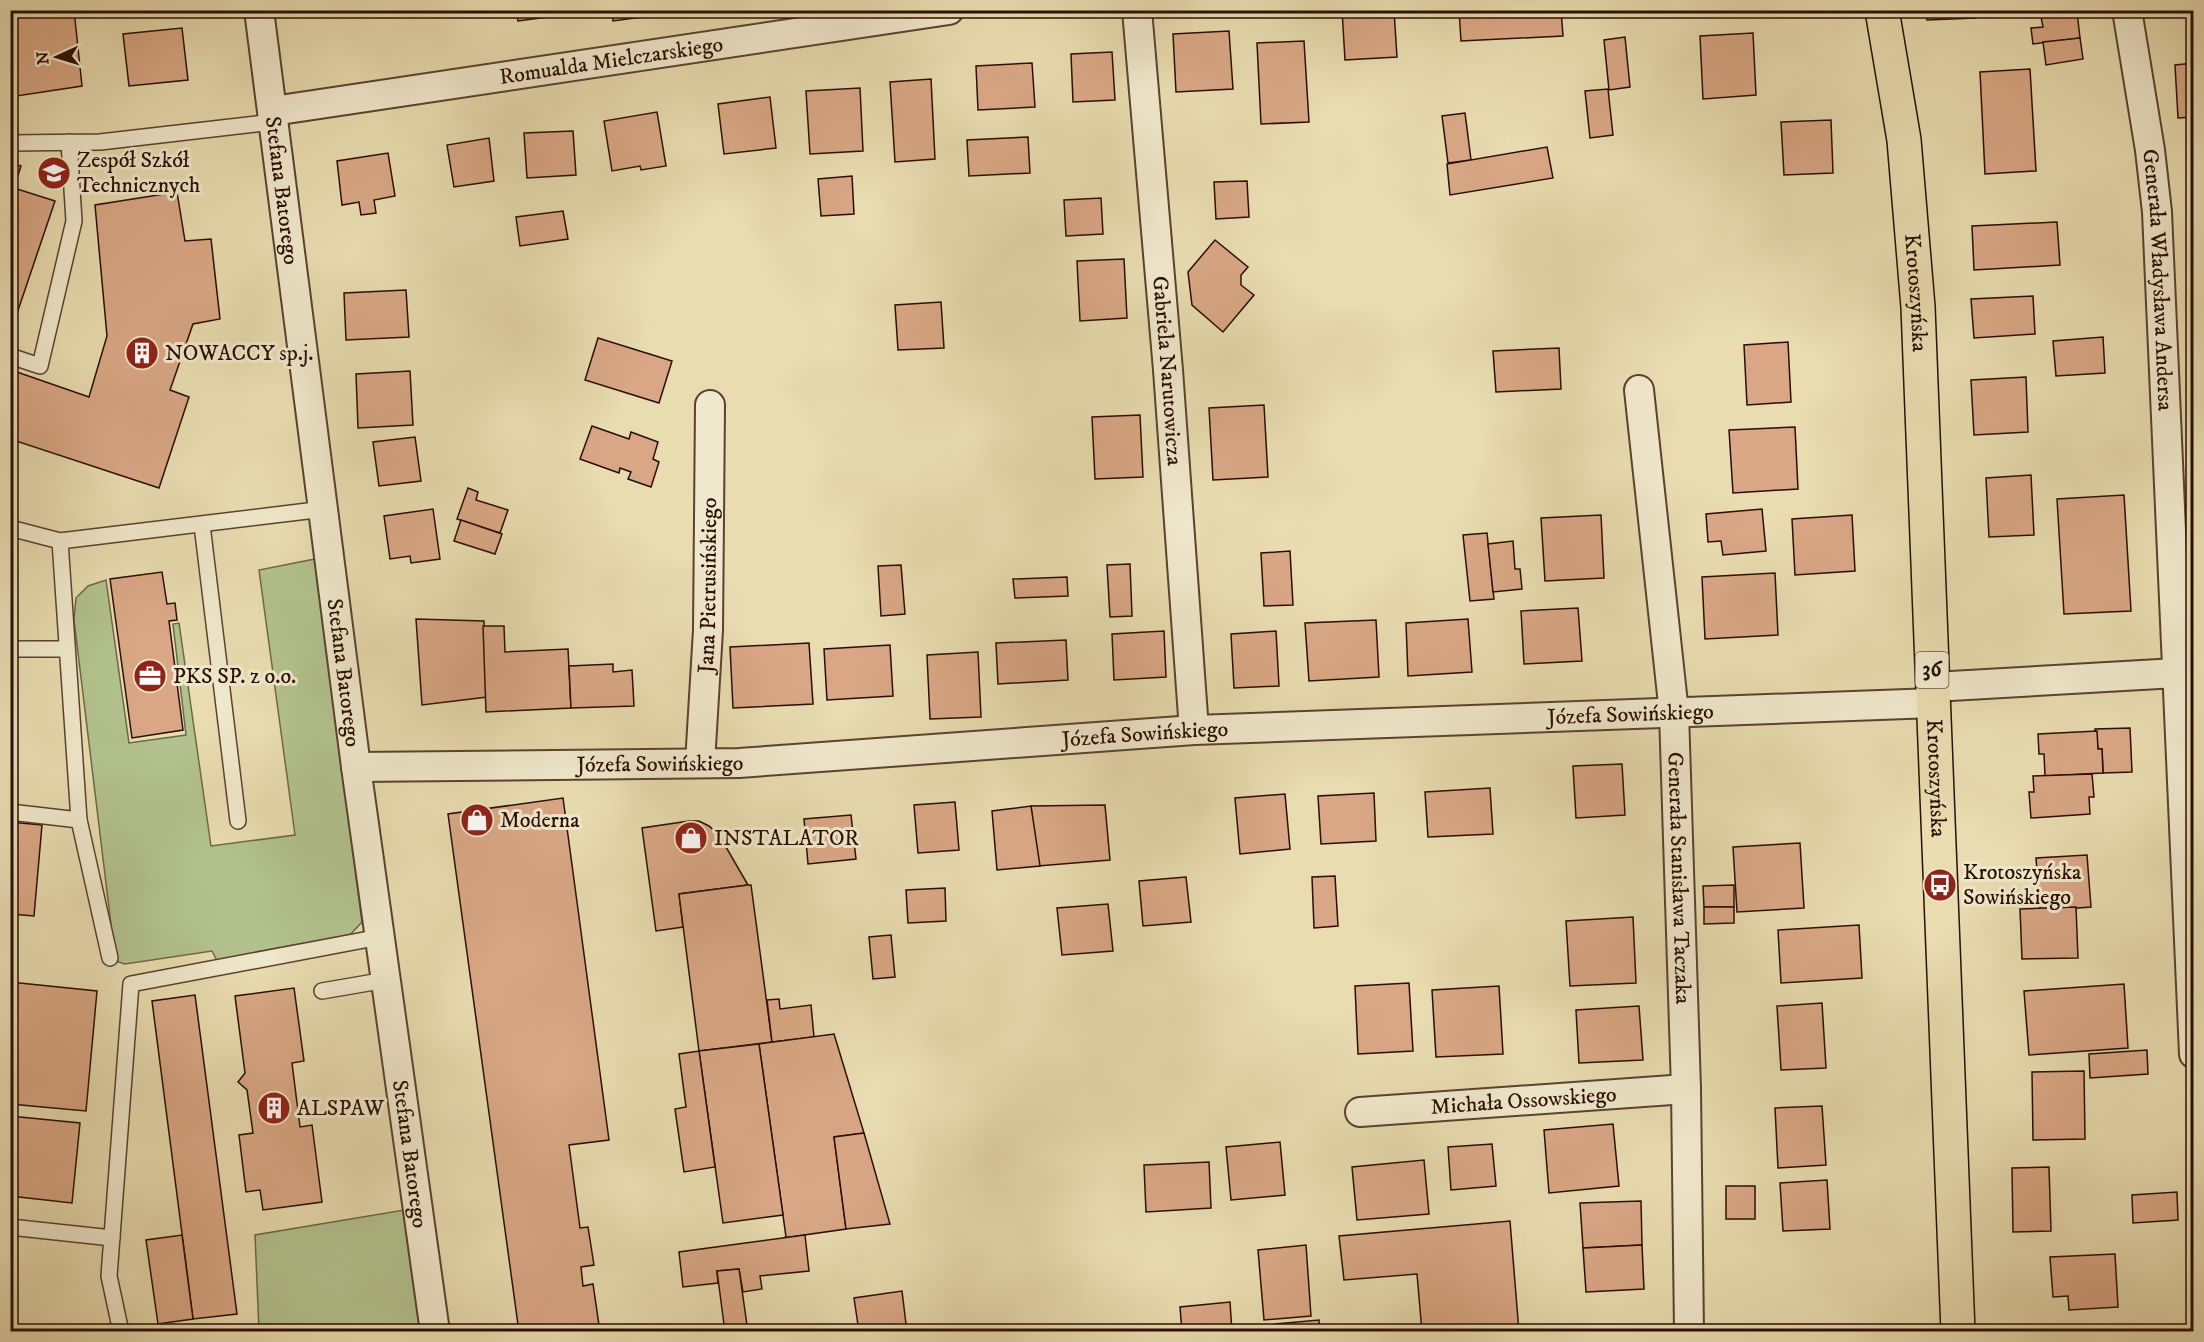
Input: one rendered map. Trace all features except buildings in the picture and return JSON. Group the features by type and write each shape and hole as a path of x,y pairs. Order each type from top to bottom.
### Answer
{"main road":[{"name":"Krotoszyńska","path":"1882,10 1904,140 1918,295 1958,1332"}],"street":[{"name":"Stefana Batorego","path":"259,10 356,768 435,1332"},
{"name":"Romualda Mielczarskiego","path":"273,117 949,10"},
{"name":"Gabriela Narutowicza","path":"1137,10 1167,358 1194,730"},
{"name":"Generała Władysława Andersa","path":"2127,10 2150,150 2157,212 2186,672 2193,1054"},
{"name":"Generała Stanisława Taczaka","path":"1639,390 1674,713 1686,1089 1689,1332"},
{"name":"Jana Pietrusińskiego","path":"700,763 708,630 710,405"},
{"name":"Józefa Sowińskiego","path":"356,768 750,762 1194,730 1674,713 1933,695 2186,672"},
{"name":"Michała Ossowskiego","path":"1360,1112 1686,1089"}],"lane":[{"path":"10,143 100,142 273,117"},
{"path":"10,356 40,366 74,221 69,142"},
{"path":"10,528 60,542 324,509"},
{"path":"202,525 238,821"},
{"path":"60,542 79,820 110,958"},
{"path":"10,649 66,649"},
{"path":"10,812 79,820"},
{"path":"120,1332 109,1276 131,984 380,937"},
{"path":"322,992 386,980"},
{"path":"10,1227 112,1238"}],"green space":[{"path":"315,559 362,922 347,938 217,961 212,951 125,964 118,962 114,949 74,620 76,598 88,586 106,580 129,743 186,735 173,624 179,623 211,846 295,835 259,570"},
{"path":"404,1210 421,1331 259,1331 255,1235"}],"place":[{"name":"Zespół Szkół Technicznych","path":"54,173"},
{"name":"NOWACCY sp.j.","path":"142,353"},
{"name":"PKS SP. z o.o.","path":"150,676"},
{"name":"Moderna","path":"477,820"},
{"name":"INSTALATOR","path":"691,838"},
{"name":"Krotoszyńska Sowińskiego","path":"1940,885"},
{"name":"ALSPAW","path":"274,1108"}]}
